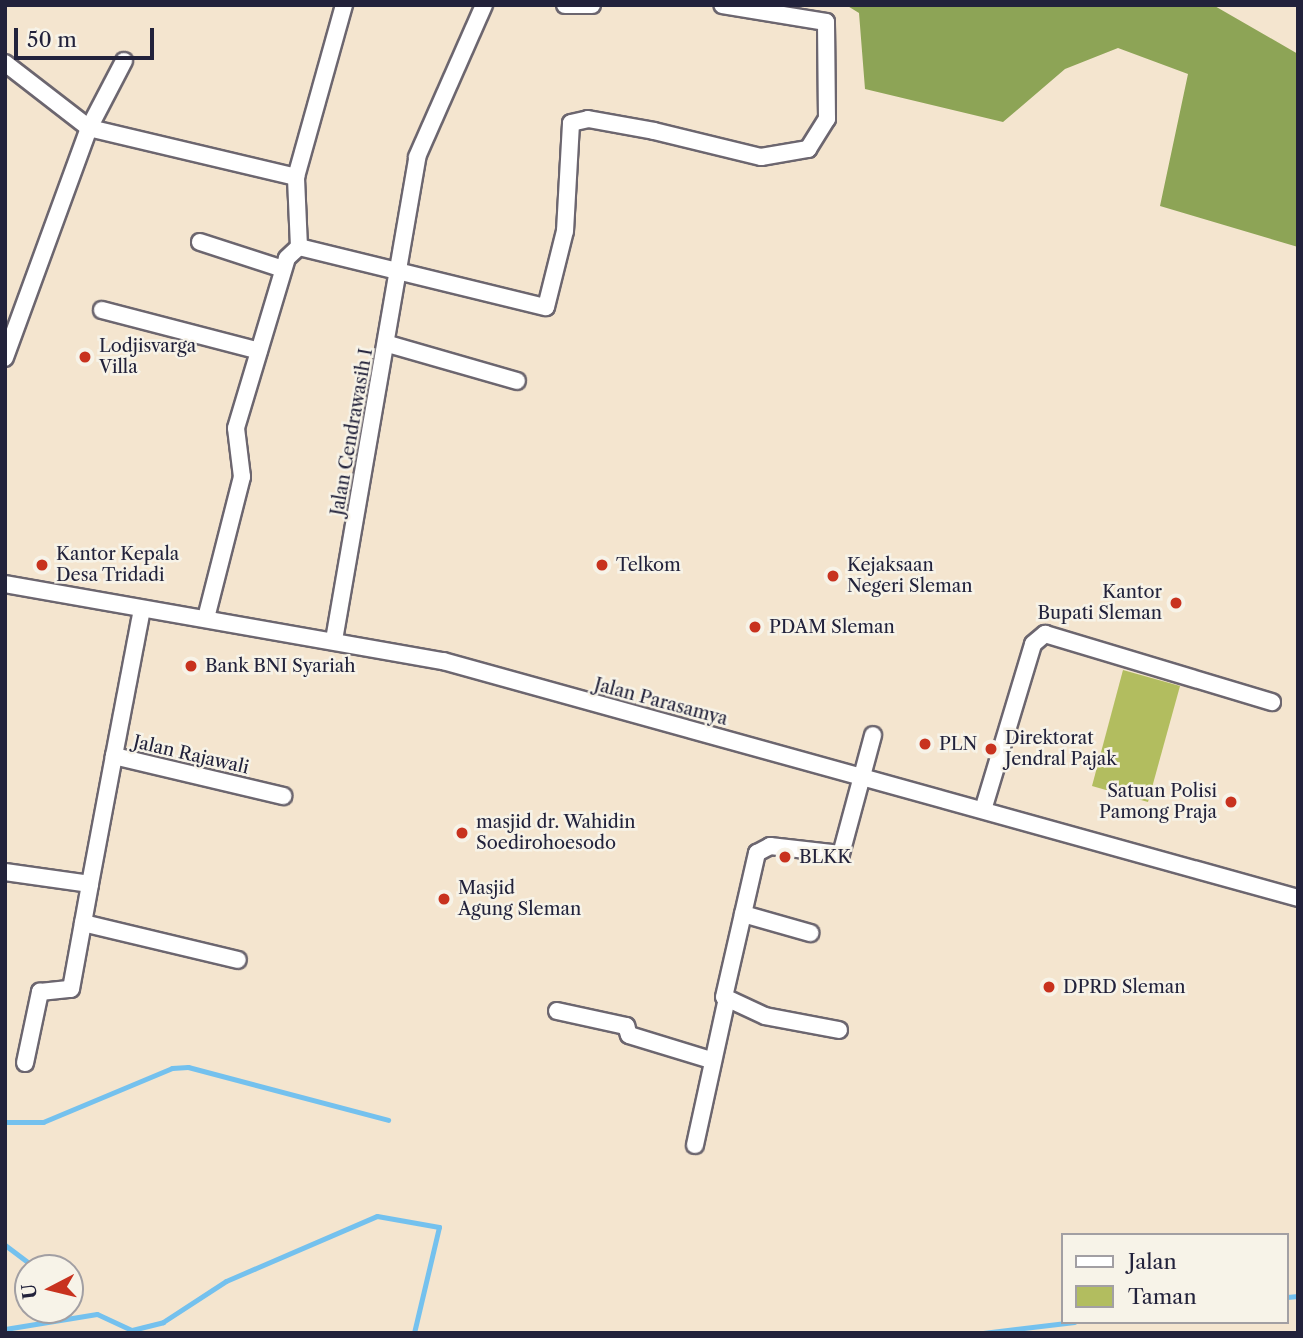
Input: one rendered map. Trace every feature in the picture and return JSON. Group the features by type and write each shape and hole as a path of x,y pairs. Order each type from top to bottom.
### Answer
{"street":[{"path":"206,618 242,477 236,428 283,269 299,247 296,177 344,5"},
{"name":"Jalan Cendrawasih I","path":"334,640 401,272 416,157 484,5"},
{"path":"565,5 592,5"},
{"path":"299,247 546,307 565,232 571,123 578,120 761,158 808,149 827,119 826,22 722,5"},
{"path":"5,358 89,128 124,61"},
{"path":"5,64 89,128 296,177"},
{"path":"201,242 283,269"},
{"path":"102,310 258,351"},
{"path":"388,344 517,381"},
{"name":"Jalan Parasamya","path":"5,584 443,661 1298,898"},
{"name":"Jalan Rajawali","path":"142,609 114,756 283,796"},
{"path":"983,810 1033,644 1045,634 1272,702"},
{"path":"695,1145 743,914 762,848 841,854 873,735"},
{"path":"25,1063 40,992 62,995 71,989 114,756"},
{"path":"5,872 90,884"},
{"path":"743,914 810,933"},
{"path":"83,923 238,960"},
{"path":"726,1003 839,1030"},
{"path":"557,1011 625,1026 629,1035 711,1060"}],"green space":[{"path":"846,5 1213,5 1298,54 1298,247 1160,206 1188,74 1118,48 1065,69 1003,122 865,89 859,13"},
{"path":"1123,670 1180,686 1148,802 1092,786"}],"waterway":[{"path":"5,1122 43,1122 172,1068 188,1067 388,1120"},
{"path":"5,1329 97,1314 132,1330 163,1322 226,1281 377,1216 439,1227 414,1333"},
{"path":"5,1245 17,1254"},
{"path":"1289,1297 1298,1296"},
{"path":"983,1333 1062,1323"}],"place":[{"name":"Lodjisvarga Villa","path":"85,357"},
{"name":"Kantor Kepala Desa Tridadi","path":"42,565"},
{"name":"Telkom","path":"602,565"},
{"name":"Kejaksaan Negeri Sleman","path":"833,576"},
{"name":"Kantor Bupati Sleman","path":"1176,603"},
{"name":"PDAM Sleman","path":"755,627"},
{"name":"Bank BNI Syariah","path":"191,666"},
{"name":"PLN","path":"925,744"},
{"name":"Direktorat Jendral Pajak","path":"991,749"},
{"name":"Satuan Polisi Pamong Praja","path":"1231,802"},
{"name":"masjid dr. Wahidin Soedirohoesodo","path":"462,833"},
{"name":"BLKK","path":"785,857"},
{"name":"Masjid Agung Sleman","path":"444,899"},
{"name":"DPRD Sleman","path":"1049,987"}]}
